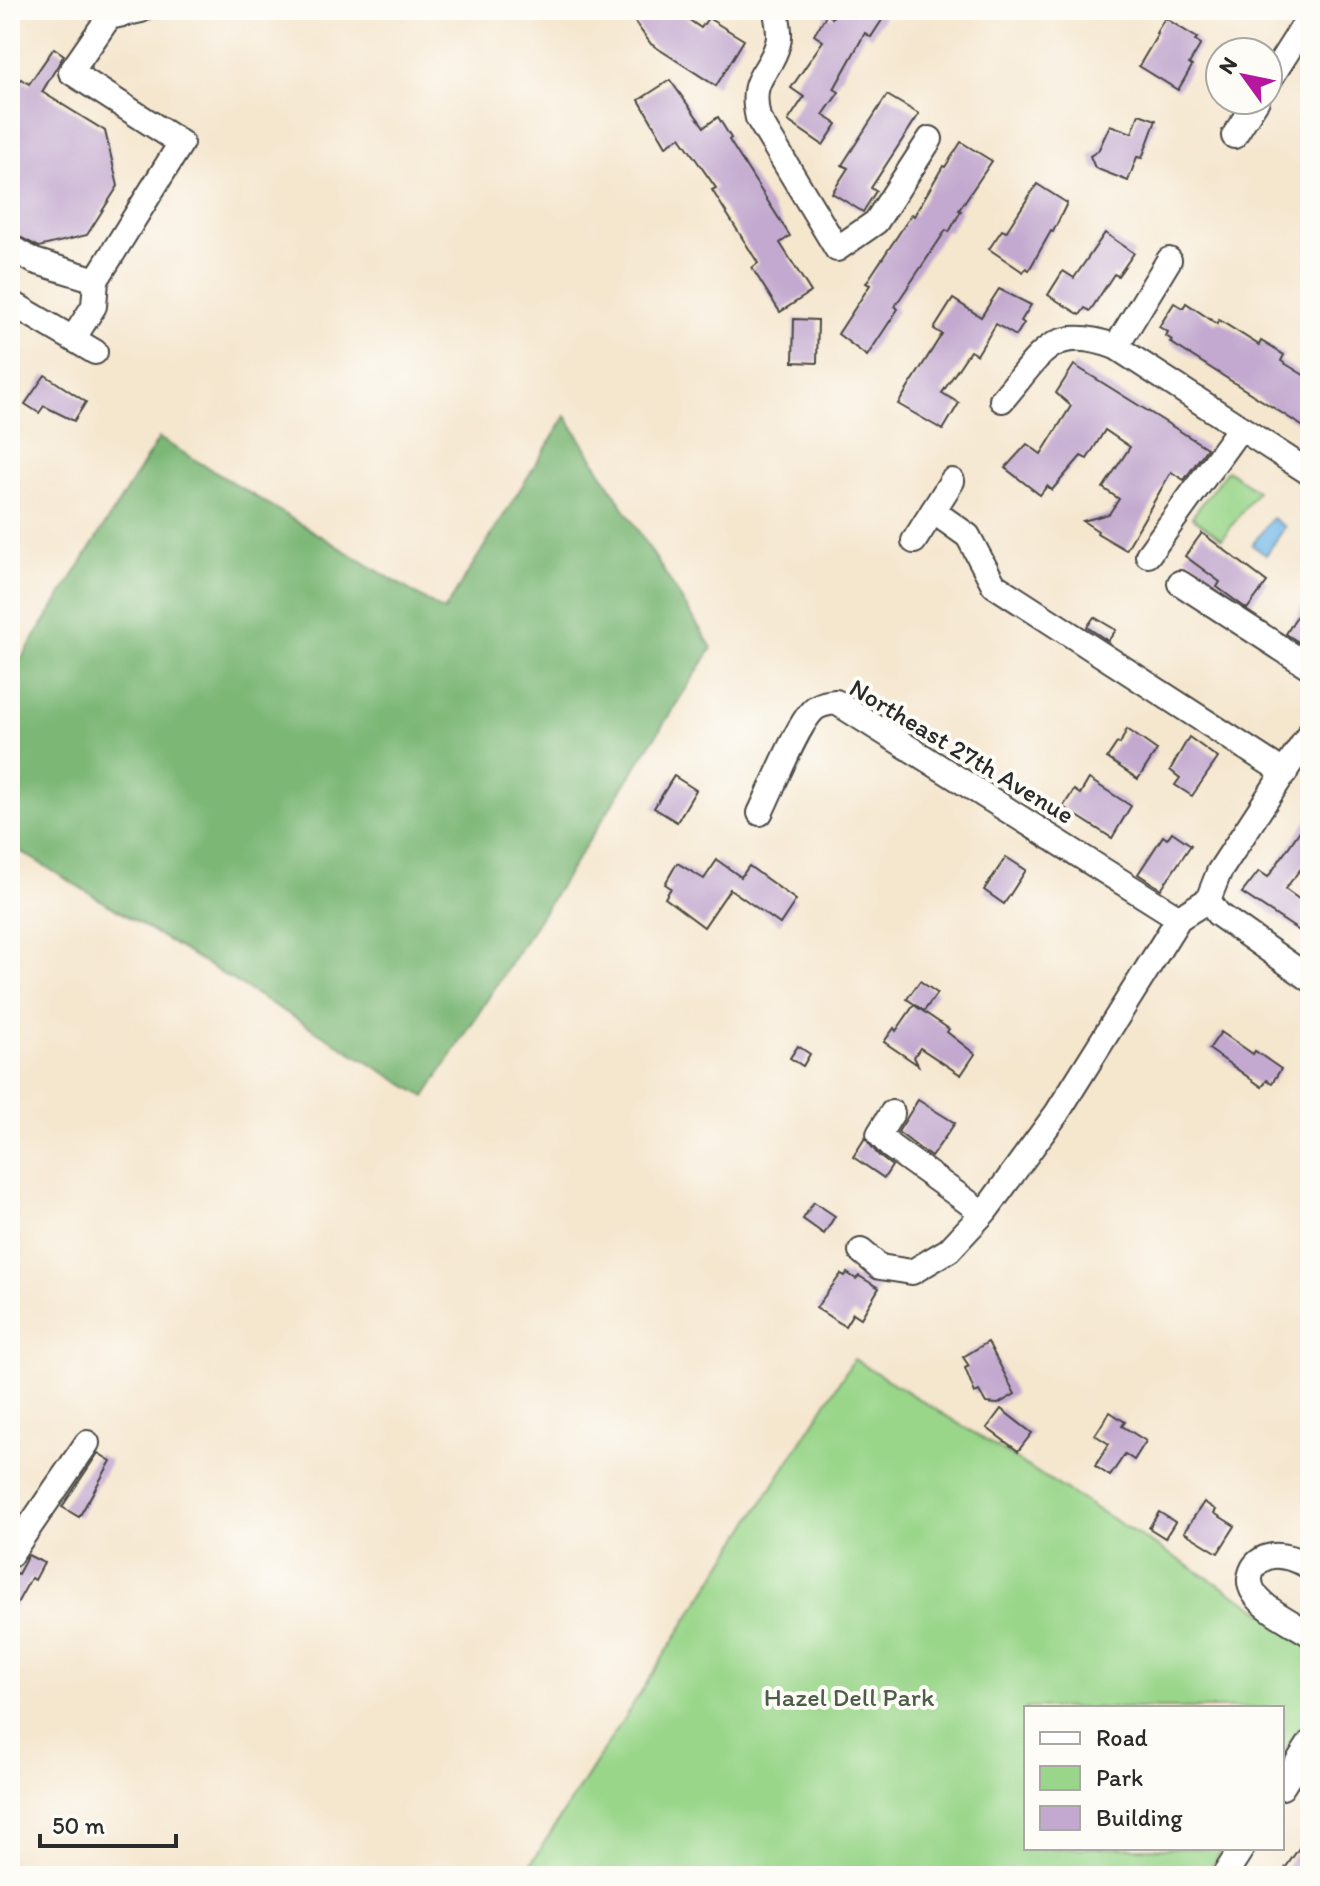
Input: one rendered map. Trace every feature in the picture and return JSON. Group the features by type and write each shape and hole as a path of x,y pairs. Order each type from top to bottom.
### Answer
{"street":[{"path":"73,339 94,306 96,280 181,143 71,72 103,14 141,10"},
{"path":"776,10 779,38 758,79 755,99 758,118 837,249 876,222 930,139"},
{"path":"1284,57 1310,16"},
{"path":"1234,136 1247,116"},
{"path":"10,247 34,261 96,280"},
{"path":"1116,347 1169,260"},
{"path":"10,302 95,352"},
{"path":"1002,400 1048,348 1060,340 1095,339 1116,347 1310,473"},
{"path":"1148,555 1240,428"},
{"path":"914,541 952,481"},
{"path":"933,511 968,536 988,577 1002,591 1285,773"},
{"path":"1180,583 1310,667"},
{"name":"Northeast 27th Avenue","path":"760,813 813,710 825,703 836,702 1179,918"},
{"path":"861,1251 880,1267 912,1272 949,1250 983,1213 1057,1113 1179,918 1208,900 1219,872 1310,733"},
{"path":"1208,900 1218,914 1310,979"},
{"path":"892,1113 879,1134 890,1146 983,1213"},
{"path":"10,1555 87,1443"},
{"path":"1310,1567 1291,1559 1268,1557 1257,1563 1250,1578 1255,1595 1310,1634"},
{"path":"1284,1784 1310,1743"},
{"path":"1224,1876 1241,1850"}],"green space":[{"path":"566,416 712,648 425,1097 10,845 10,677 159,438 444,611"},
{"path":"1227,470 1257,491 1222,539 1192,517"},
{"name":"Hazel Dell Park","path":"854,1359 1310,1641 1310,1714 1284,1754 1284,1706 1024,1706 1024,1850 1222,1850 1205,1876 523,1876"}],"water":[{"path":"1272,518 1285,527 1266,555 1252,545"}],"building":[{"path":"626,10 675,10 701,28 708,18 744,40 716,86 651,44"},
{"path":"837,10 885,10 871,37 865,33 834,89 839,92 823,115 837,124 823,145 788,121 804,97 791,88 823,41 814,35 827,14 832,18"},
{"path":"1165,18 1197,38 1195,40 1201,44 1178,90 1139,66"},
{"path":"54,48 64,55 42,92 105,131 118,186 87,235 39,247 10,232 10,98 21,79 29,84"},
{"path":"670,80 704,127 718,117 731,138 729,140 790,236 780,243 811,292 780,312 752,268 758,263 712,190 716,188 680,137 666,146 639,100"},
{"path":"887,95 919,114 871,188 876,191 863,212 832,193 848,168 842,165"},
{"path":"1139,114 1156,120 1142,158 1137,157 1128,181 1095,168 1090,156 1098,151 1110,125 1132,133"},
{"path":"961,142 992,161 959,210 949,232 946,230 895,306 898,309 867,356 838,334 870,285 866,283"},
{"path":"1037,184 1067,203 1029,270 1026,268 1023,272 989,249 1002,230 1006,232"},
{"path":"1105,233 1134,253 1118,276 1114,274 1090,311 1085,308 1080,315 1048,295 1063,271 1074,278"},
{"path":"999,289 1031,305 1021,321 1024,323 1016,336 996,324 977,355 970,351 942,393 959,403 943,430 898,404 942,334 934,329 953,299 981,317"},
{"path":"1174,303 1183,308 1186,303 1217,324 1219,320 1259,345 1261,341 1284,355 1281,361 1310,379 1310,431 1170,342 1172,340 1166,336 1168,332 1159,327"},
{"path":"794,319 818,320 817,363 793,362"},
{"path":"1074,365 1207,448 1184,480 1171,472 1126,550 1083,521 1109,514 1119,499 1103,488 1130,447 1105,430 1087,459 1081,456 1052,490 1047,486 1040,495 1005,468 1027,444 1041,454 1071,406 1056,393"},
{"path":"45,375 86,402 74,421 44,406 39,413 25,404"},
{"path":"1202,533 1267,582 1247,609 1217,587 1220,582 1185,556"},
{"path":"1310,594 1310,649 1286,634"},
{"path":"1094,617 1116,630 1108,641 1087,627"},
{"path":"1127,729 1157,750 1138,779 1107,758 1117,743 1120,744"},
{"path":"1189,737 1218,758 1192,796 1175,785 1180,778 1170,770"},
{"path":"674,776 696,790 677,822 654,808"},
{"path":"1089,779 1131,806 1112,838 1063,807 1074,790 1080,794"},
{"path":"1310,816 1310,857 1285,889 1310,907 1310,938 1242,893 1259,871 1268,877"},
{"path":"1172,832 1191,845 1161,889 1138,874 1163,836 1167,839"},
{"path":"1006,857 1026,870 1004,904 984,890"},
{"path":"717,860 741,877 749,866 796,900 780,924 730,889 704,927 665,898 671,888 665,884 677,863 704,879"},
{"path":"920,981 937,993 924,1011 907,999"},
{"path":"914,1005 949,1029 947,1032 975,1054 961,1075 920,1048 914,1057 918,1065 884,1042"},
{"path":"1221,1032 1281,1069 1272,1083 1267,1080 1262,1087 1209,1049"},
{"path":"798,1046 810,1054 803,1066 790,1058"},
{"path":"918,1100 955,1123 931,1157 898,1132"},
{"path":"865,1138 879,1156 892,1166 884,1178 853,1157"},
{"path":"814,1202 835,1216 824,1234 803,1219"},
{"path":"847,1273 879,1288 861,1318 853,1313 845,1326 816,1308 841,1274 845,1276"},
{"path":"988,1342 1015,1394 998,1404 986,1403 979,1391 975,1393 965,1368 969,1366 963,1357"},
{"path":"1001,1409 1032,1433 1018,1451 987,1428"},
{"path":"1110,1412 1125,1422 1122,1426 1146,1441 1134,1460 1125,1454 1110,1476 1095,1466 1109,1444 1095,1435"},
{"path":"98,1453 111,1461 79,1517 62,1507"},
{"path":"1204,1502 1216,1510 1214,1513 1235,1526 1218,1553 1184,1532"},
{"path":"1159,1512 1175,1522 1165,1538 1149,1528"},
{"path":"28,1555 44,1563 35,1580 31,1578 10,1616 10,1570 18,1574"},
{"path":"1310,1832 1310,1876 1294,1876 1284,1870"}]}
